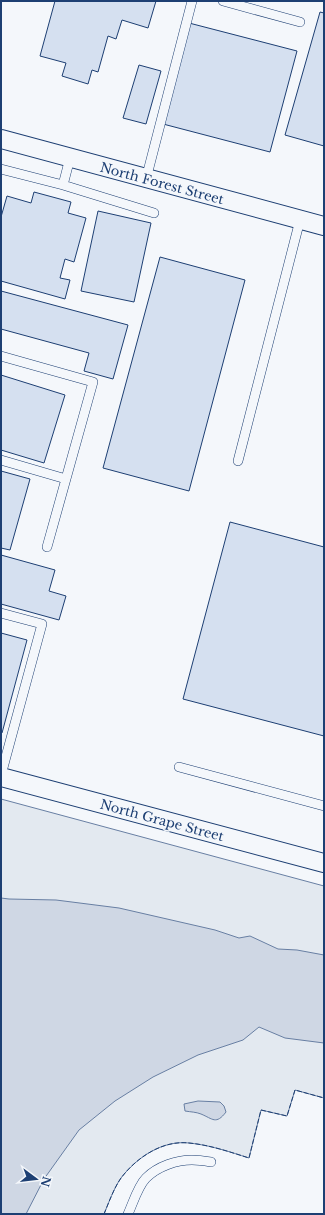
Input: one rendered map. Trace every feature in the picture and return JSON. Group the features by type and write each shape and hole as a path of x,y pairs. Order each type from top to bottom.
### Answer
{"street":[{"name":"North Forest Street","path":"1,139 324,226"},
{"name":"North Grape Street","path":"1,776 324,864"}],"lane":[{"path":"146,178 192,1"},
{"path":"223,1 300,22"},
{"path":"63,185 70,158"},
{"path":"1,169 63,185 154,213"},
{"path":"238,461 300,220"},
{"path":"1,356 93,382 47,547"},
{"path":"1,460 66,479"},
{"path":"1,613 42,624 1,776"},
{"path":"179,767 324,806"},
{"path":"128,1214 136,1194 146,1178 157,1170 174,1162 193,1160 211,1162"}],"shaded area":[{"path":"1,799 324,886 324,1098 295,1090 287,1116 261,1110 249,1158 212,1147 189,1143 170,1144 160,1147 143,1157 127,1170 114,1191 104,1214 1,1214"},
{"path":"1,898 56,900 119,908 215,930 239,938 250,936 278,949 297,950 324,955 324,1043 285,1038 259,1027 243,1040 198,1055 153,1077 115,1101 79,1130 44,1179 26,1214 1,1214"},
{"path":"198,1101 220,1102 224,1106 226,1112 217,1120 214,1120 199,1113 185,1111 184,1104"}],"building":[{"path":"55,1 156,1 148,28 122,20 116,39 108,36 98,72 92,70 88,84 62,76 66,63 40,56"},
{"path":"320,12 324,13 324,146 285,135"},
{"path":"189,23 297,51 270,152 163,124"},
{"path":"139,65 161,71 146,124 123,118"},
{"path":"34,192 71,202 68,213 86,218 74,262 65,259 60,278 70,280 65,299 1,281 1,217 7,196 31,203"},
{"path":"98,211 151,223 134,302 81,291"},
{"path":"160,257 245,280 189,491 103,468"},
{"path":"1,291 128,325 113,379 84,371 89,353 1,329"},
{"path":"1,375 65,395 44,463 1,450"},
{"path":"1,471 30,479 10,550 1,548"},
{"path":"230,522 324,547 324,736 183,699"},
{"path":"1,555 55,570 49,591 66,596 59,620 1,604"},
{"path":"1,633 27,640 2,733 1,733"}],"fence":[{"path":"104,1214 114,1191 127,1170 143,1157 160,1147 170,1144 189,1143 212,1147 249,1158 261,1110 287,1116 295,1090 324,1098"}]}
